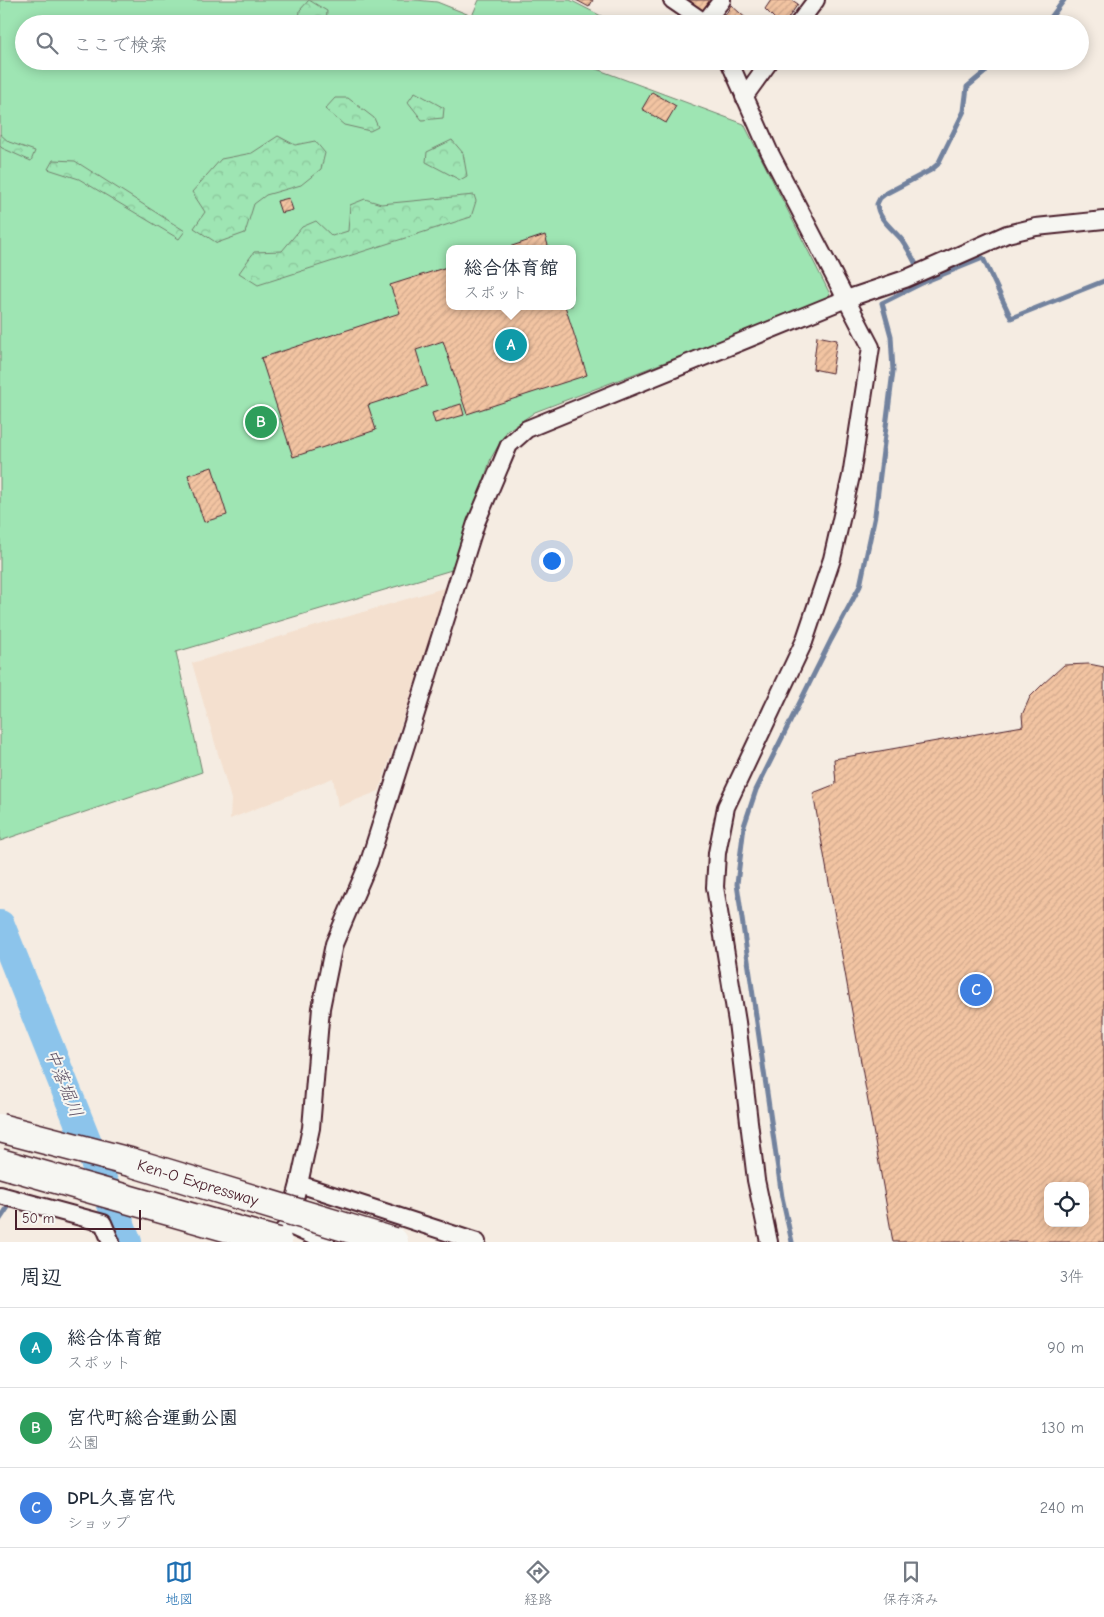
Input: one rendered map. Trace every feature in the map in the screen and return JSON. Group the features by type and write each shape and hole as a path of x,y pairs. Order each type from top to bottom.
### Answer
{"highway":[{"name":"Ken-O Expressway","path":"0,1128 139,1164 394,1242"},
{"path":"0,1164 283,1233"}],"street":[{"path":"672,0 694,15"},
{"path":"712,15 722,0"},
{"path":"805,15 816,0"},
{"path":"733,70 780,172 871,347 851,476 832,559 804,642 726,807 717,853 715,886 737,1022 756,1180 769,1242"},
{"path":"744,97 764,70"},
{"path":"273,1242 283,1233 299,1184 310,1128 321,1008 334,944 369,862 476,523 509,445 527,429 846,299 904,279 1007,234 1036,227 1104,220"},
{"path":"299,1184 476,1242"},
{"path":"0,1195 103,1223 111,1242"},
{"path":"283,1233 326,1242"}],"shaded area":[{"path":"447,587 379,791 338,807 333,778 230,819 231,799 192,663"}],"green space":[{"path":"0,0 416,0 437,2 470,15 15,15 15,70 599,70 744,124 830,294 824,301 535,412 507,431 491,458 455,569 176,652 202,772 0,841"},
{"path":"309,0 327,11 327,15 300,15 300,10"},
{"path":"479,0 570,0 599,15 472,15"},
{"path":"415,92 444,108 443,118 422,120 408,102"},
{"path":"335,98 348,98 374,118 378,127 370,131 344,125 325,109"},
{"path":"0,134 9,142 35,151 31,161 2,148 0,146"},
{"path":"278,136 295,145 315,141 325,153 321,169 301,185 266,195 254,204 245,233 217,243 194,228 205,212 192,192 221,159 252,153"},
{"path":"452,140 463,153 467,176 460,180 426,162 427,152"},
{"path":"53,160 75,161 185,231 179,239 79,179 48,169"},
{"path":"474,195 476,201 471,217 258,285 239,273 254,252 282,251 302,227 316,221 332,236 348,231 350,205 365,199 381,204"}],"building":[{"path":"576,0 593,0 589,7"},
{"path":"683,0 714,0 705,13"},
{"path":"771,0 792,0 798,4 790,15 771,15 765,9"},
{"path":"731,5 742,15 725,15"},
{"path":"652,92 676,106 666,123 642,109"},
{"path":"289,198 293,210 281,213 277,201"},
{"path":"545,235 548,245 515,245"},
{"path":"446,267 446,310 566,310 587,375 467,414 443,341 416,350 427,386 368,405 376,430 293,457 261,358 400,313 390,285"},
{"path":"817,336 837,340 832,373 813,369"},
{"path":"461,404 464,415 435,423 432,413"},
{"path":"212,467 227,515 204,522 188,475"},
{"path":"1089,664 1104,667 1104,1242 893,1242 813,793 836,784 834,759 1023,726 1022,715 1030,697 1064,665"}],"waterway":[{"path":"1053,15 1064,0"},
{"path":"792,1242 782,1197 737,884 744,826 756,790 860,586 875,515 893,371 891,336 882,303 924,282 902,240 883,219 877,204 885,194 931,170 938,164 964,111 967,87 986,70"},
{"path":"924,282 983,258 1011,318 1104,281"},
{"name":"中落堀川","path":"0,925 127,1242"},
{"path":"0,1219 10,1204"}],"place":[{"name":"総合体育館","path":"511,345"},
{"name":"宮代町総合運動公園","path":"261,422"},
{"name":"DPL久喜宮代","path":"976,990"}]}
